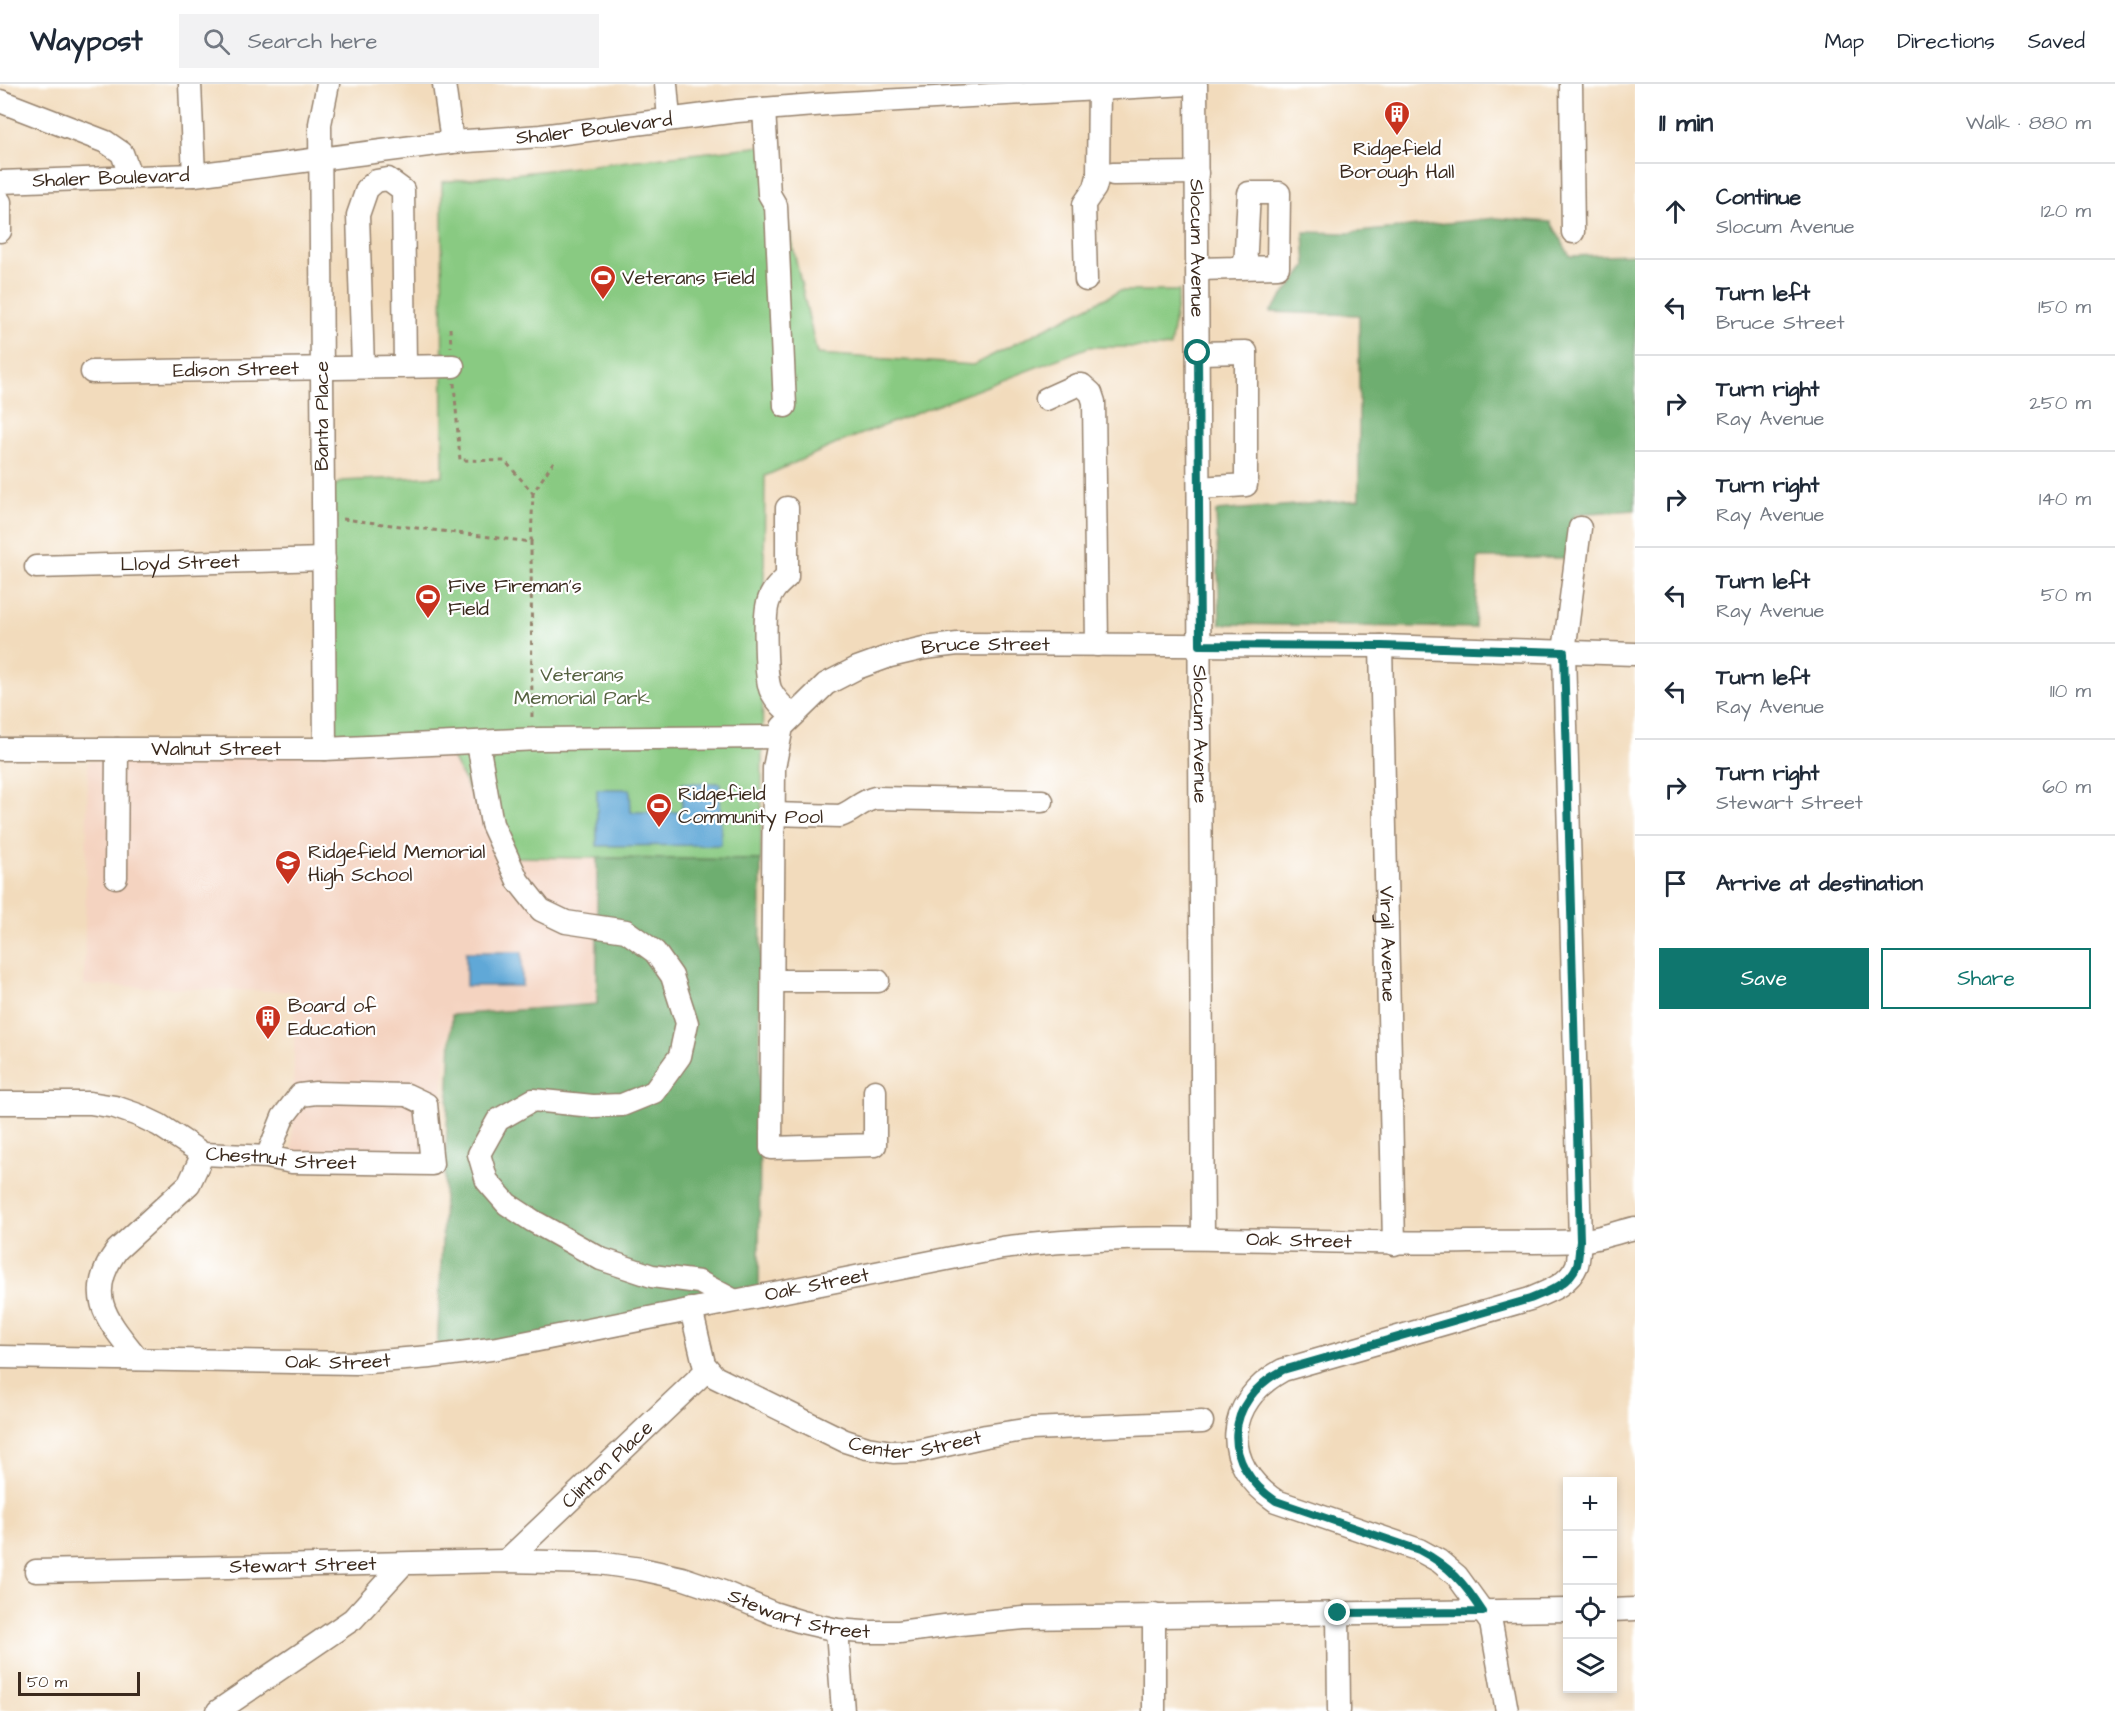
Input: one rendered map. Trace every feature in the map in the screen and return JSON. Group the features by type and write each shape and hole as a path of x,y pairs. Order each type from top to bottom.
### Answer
{"street":[{"path":"190,84 194,175"},
{"name":"Banta Place","path":"325,749 320,124 328,84"},
{"path":"444,84 452,141"},
{"path":"666,84 669,119"},
{"name":"Shaler Boulevard","path":"0,182 194,175 452,141 541,136 889,92 1188,84"},
{"name":"Slocum Avenue","path":"1196,84 1203,1238"},
{"path":"1571,84 1573,232"},
{"path":"1086,280 1084,204 1095,188 1098,176 1099,86"},
{"path":"0,101 106,142 122,153 131,178"},
{"path":"764,109 769,194 776,206 785,406"},
{"path":"1113,174 1197,173"},
{"path":"363,367 358,215 367,189 376,181 388,179 403,190 405,366"},
{"path":"0,202 0,231"},
{"path":"322,215 358,215"},
{"path":"1197,269 1245,268"},
{"path":"321,296 360,295"},
{"path":"1198,353 1246,352 1246,485 1199,488"},
{"name":"Edison Street","path":"92,372 453,366"},
{"path":"1046,399 1077,385 1082,385 1091,393 1094,402 1097,645"},
{"path":"787,508 787,577 773,588 767,604 767,675 769,689 792,716"},
{"path":"1507,1711 1491,1623 1457,1576 1439,1561 1419,1550 1276,1501 1262,1491 1244,1468 1238,1451 1237,1435 1238,1421 1244,1405 1266,1379 1283,1370 1530,1299 1554,1289 1567,1280 1576,1266 1580,1241 1564,652 1580,528"},
{"name":"Lloyd Street","path":"36,567 324,560"},
{"name":"Bruce Street","path":"875,1091 875,1145 771,1148 774,768 782,727 826,684 857,668 890,656 924,648 958,644 1382,646 1635,654"},
{"name":"Virgil Avenue","path":"1382,646 1394,1244"},
{"name":"Walnut Street","path":"0,749 325,749 532,740 779,736"},
{"path":"478,743 492,824 518,881 542,910 566,922 626,931 655,952 672,976 687,1023 680,1056 654,1092 622,1105 593,1106 533,1100 498,1120 479,1154 488,1181 507,1204 601,1259 652,1276 699,1282 733,1300"},
{"path":"116,877 117,749"},
{"path":"774,814 840,816 847,814 867,800 875,798 1042,801"},
{"path":"774,981 878,981"},
{"name":"Chestnut Street","path":"0,1103 90,1103 115,1107 138,1114 159,1125 203,1154 267,1157 292,1162 432,1164 426,1104 407,1095 316,1093 300,1095 283,1117 267,1157"},
{"path":"138,1359 109,1322 102,1306 103,1276 117,1250 189,1184 203,1154"},
{"name":"Oak Street","path":"0,1357 356,1363 430,1357 498,1348 1002,1248 1099,1239 1203,1238 1394,1244 1580,1241 1635,1228"},
{"path":"691,1309 707,1370"},
{"name":"Center Street","path":"707,1370 715,1377 845,1441 867,1448 893,1452 919,1451 986,1436 1031,1429 1202,1422"},
{"name":"Clinton Place","path":"506,1561 707,1370"},
{"name":"Stewart Street","path":"36,1571 506,1561 599,1563 682,1578 802,1622 837,1630 863,1632 899,1632 1024,1618 1563,1610"},
{"path":"218,1711 353,1619 403,1564"},
{"path":"1617,1610 1635,1609"},
{"path":"1338,1613 1339,1711"},
{"path":"1154,1615 1154,1711"},
{"path":"837,1630 843,1711"}],"path":[{"path":"450,328 460,460 506,461 533,493"},
{"path":"532,740 531,542 533,493 556,458"},
{"path":"323,517 531,542"}],"shaded area":[{"path":"446,746 504,857 597,858 597,1004 452,1015 432,1164 292,1162 295,992 84,985 88,761 325,749"}],"green space":[{"name":"Veterans Memorial Park","path":"770,145 817,354 973,365 1119,291 1179,291 1170,347 1089,347 841,442 765,476 761,860 504,857 446,746 325,749 320,495 342,481 443,476 442,182"},
{"path":"1496,218 1551,222 1570,256 1635,254 1635,510 1575,514 1571,558 1478,558 1475,628 1220,624 1216,511 1359,500 1359,315 1270,312 1306,267 1304,232 1349,233"},
{"path":"597,858 761,860 759,1300 437,1356 452,1015 597,1004"}],"water":[{"name":"Ridgefield Community Pool","path":"682,783 720,783 721,845 597,846 597,789 630,789 631,812 682,812"},
{"path":"466,952 522,952 522,986 466,986"}],"place":[{"name":"Ridgefield Borough Hall","path":"1397,137"},
{"name":"Veterans Field","path":"603,301"},
{"name":"Five Fireman's Field","path":"428,620"},
{"name":"Ridgefield Community Pool","path":"659,829"},
{"name":"Ridgefield Memorial High School","path":"288,886"},
{"name":"Board of Education","path":"268,1041"}],"route":[{"path":"1198,353 1200,645 1382,646 1564,652 1580,1241 1576,1266 1567,1280 1554,1289 1530,1299 1283,1370 1266,1379 1244,1405 1238,1421 1238,1451 1251,1480 1262,1491 1276,1501 1419,1550 1439,1561 1457,1576 1483,1612 1338,1613"}]}
